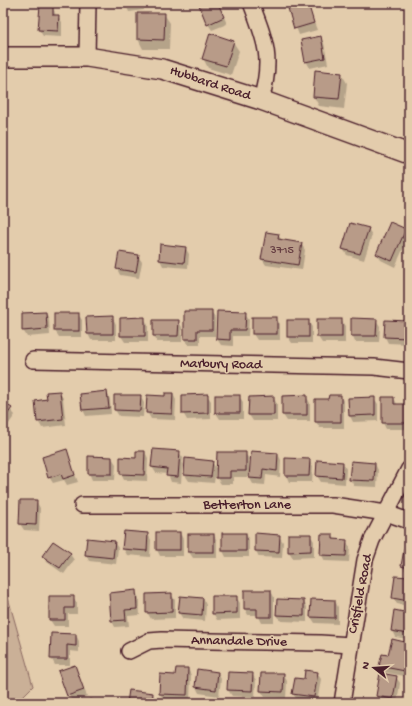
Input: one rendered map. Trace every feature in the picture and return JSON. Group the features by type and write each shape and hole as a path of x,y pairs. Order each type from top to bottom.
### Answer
{"main road":[{"name":"Hubbard Road","path":"3,57 87,57 162,69 261,100 409,154"}],"street":[{"path":"87,57 88,3"},
{"path":"251,3 266,43 268,58 265,86 261,100"},
{"name":"Marbury Road","path":"33,360 374,367 409,371"},
{"name":"Crisfield Road","path":"342,703 365,560 372,540 409,469"},
{"name":"Betterton Lane","path":"82,505 333,505 386,513 409,521"},
{"name":"Annandale Drive","path":"129,651 149,641 162,640 320,643 351,646"}],"shaded area":[{"path":"3,580 33,686 16,703 3,703"}],"building":[{"path":"124,3 141,3 141,4 125,7"},
{"path":"204,3 218,3 224,17 207,25 199,5"},
{"path":"308,3 314,23 294,29 288,8"},
{"path":"40,5 53,6 53,15 59,15 58,31 38,30"},
{"path":"137,13 165,13 164,40 137,39"},
{"path":"210,33 234,41 226,66 202,59"},
{"path":"321,36 325,58 305,62 301,40"},
{"path":"315,70 342,73 339,99 313,97"},
{"path":"390,222 406,229 392,261 376,254"},
{"path":"350,223 369,228 360,254 342,249"},
{"path":"266,232 279,234 278,239 302,243 298,265 261,259"},
{"path":"160,244 186,247 184,263 159,260"},
{"path":"119,252 139,255 136,272 116,269"},
{"path":"184,311 212,311 212,330 197,330 197,339 184,339"},
{"path":"217,311 246,312 245,330 230,330 230,340 216,339"},
{"path":"46,312 47,329 22,331 22,313"},
{"path":"54,313 79,313 79,331 54,331"},
{"path":"113,316 113,334 87,334 86,317"},
{"path":"145,317 145,336 120,336 120,318"},
{"path":"252,317 277,317 277,334 252,334"},
{"path":"351,318 377,319 376,336 351,336"},
{"path":"317,319 342,319 342,337 317,337"},
{"path":"153,320 179,320 178,336 153,336"},
{"path":"287,320 309,320 309,337 287,337"},
{"path":"385,320 409,321 408,338 384,337"},
{"path":"60,391 63,419 37,422 35,401 47,399 46,392"},
{"path":"107,391 109,408 82,410 80,394"},
{"path":"3,393 7,396 3,402"},
{"path":"165,393 173,393 172,414 146,413 147,395 165,396"},
{"path":"208,394 208,413 182,414 182,395"},
{"path":"114,395 141,395 140,411 114,410"},
{"path":"215,395 240,395 240,413 215,413"},
{"path":"307,395 307,415 282,415 282,396"},
{"path":"329,395 341,395 341,422 315,422 315,399 328,399"},
{"path":"274,396 274,415 248,415 249,397"},
{"path":"375,397 375,415 349,416 348,398"},
{"path":"382,397 394,397 394,404 409,404 409,423 382,423"},
{"path":"3,402 12,408 3,420"},
{"path":"67,449 75,475 63,479 61,474 48,478 42,457"},
{"path":"153,449 180,451 178,477 166,476 167,469 151,467"},
{"path":"136,451 145,451 144,475 120,474 120,457 136,458"},
{"path":"251,451 278,453 277,471 263,469 262,479 249,478"},
{"path":"217,452 246,452 246,471 230,471 230,478 216,478"},
{"path":"88,456 112,457 112,474 88,474"},
{"path":"185,458 213,461 211,477 184,475"},
{"path":"285,458 310,459 309,476 285,476"},
{"path":"317,460 343,462 342,478 316,476"},
{"path":"351,461 375,463 374,481 349,480"},
{"path":"20,500 37,500 36,525 19,524"},
{"path":"124,531 148,533 147,551 122,549"},
{"path":"156,532 180,532 180,550 156,550"},
{"path":"222,533 246,533 246,551 222,551"},
{"path":"255,533 280,535 279,552 255,551"},
{"path":"188,534 214,534 214,552 188,552"},
{"path":"288,534 311,534 311,551 288,552"},
{"path":"321,534 333,534 333,539 347,540 346,556 320,555"},
{"path":"87,538 115,541 113,558 85,555"},
{"path":"53,541 71,553 60,568 42,556"},
{"path":"405,544 409,545 409,568 401,566"},
{"path":"395,576 409,577 409,601 392,598"},
{"path":"136,590 137,609 125,610 126,620 111,621 109,593"},
{"path":"244,590 271,590 271,617 257,617 257,609 244,609"},
{"path":"172,593 172,612 146,613 146,594"},
{"path":"49,596 74,596 74,608 65,608 65,620 49,620"},
{"path":"180,596 203,598 202,615 178,613"},
{"path":"212,596 237,596 237,613 212,614"},
{"path":"277,599 304,600 304,616 276,615"},
{"path":"311,599 335,600 335,618 310,617"},
{"path":"394,610 409,613 408,634 391,631"},
{"path":"51,633 76,634 76,646 67,645 67,659 50,659"},
{"path":"392,639 409,643 409,655 405,671 379,666 382,654 388,655"},
{"path":"75,665 84,690 67,696 58,671"},
{"path":"176,668 188,668 187,695 159,694 160,674 175,675"},
{"path":"197,669 218,672 216,690 195,687"},
{"path":"305,670 318,672 314,697 292,694 295,678 304,679"},
{"path":"228,672 253,673 252,691 227,690"},
{"path":"261,673 284,673 283,692 260,691"},
{"path":"380,673 397,676 393,699 376,696"},
{"path":"129,690 153,693 152,703 127,703"},
{"path":"90,699 98,703 88,703"}]}
